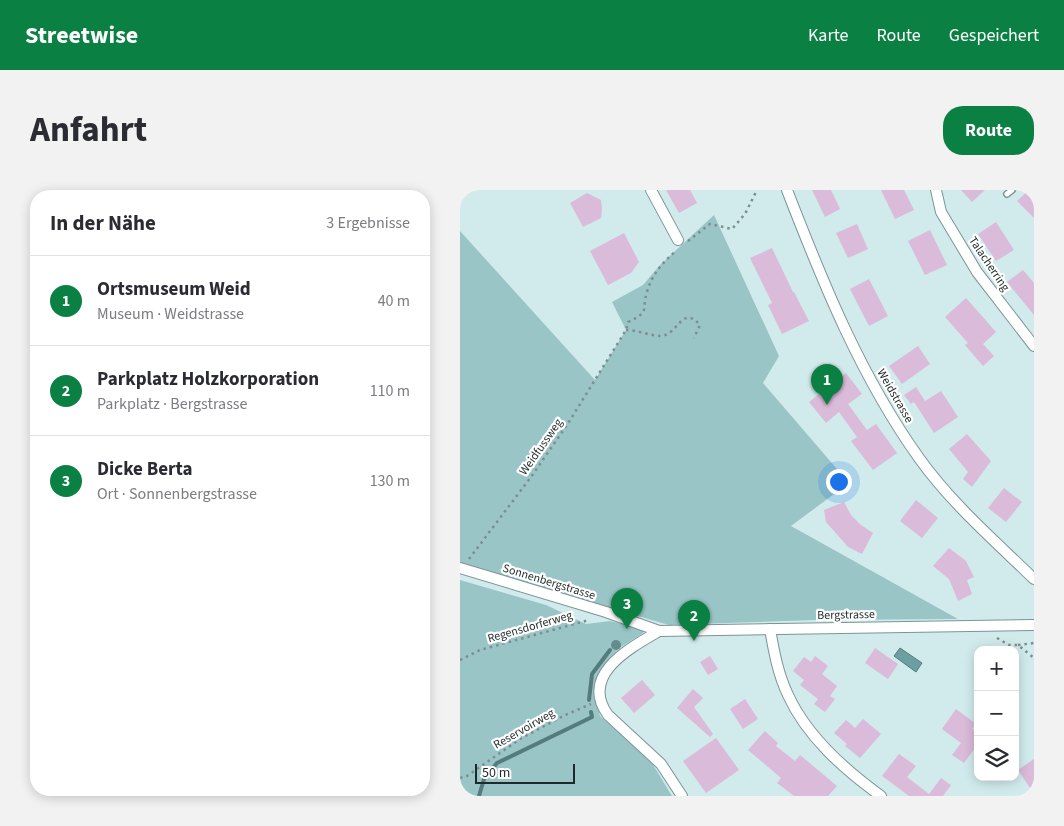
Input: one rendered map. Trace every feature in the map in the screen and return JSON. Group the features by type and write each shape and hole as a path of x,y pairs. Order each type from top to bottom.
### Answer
{"street":[{"path":"651,190 678,240"},
{"name":"Weidstrasse","path":"787,190 819,271 866,372 888,411 920,460 937,481 1034,579"},
{"name":"Talacherring","path":"936,190 941,212 977,272 1034,346"},
{"name":"Sonnenbergstrasse","path":"461,568 606,612 659,631"},
{"name":"Bergstrasse","path":"659,631 1034,625"},
{"path":"770,629 779,672 788,696 800,717 826,750 881,796"},
{"path":"659,631 626,650 614,662 602,679 598,693 608,715 661,764 682,796"}],"lane":[{"path":"1007,194 1012,190"}],"path":[{"path":"710,224 732,229 745,214 757,190"},
{"name":"Weidfussweg","path":"461,568 531,477 567,425 626,330 628,322 639,317 645,308 646,292 660,265"},
{"path":"626,330 661,336 672,331 683,319 689,318 696,320 700,325 694,338"},
{"name":"Regensdorferweg","path":"460,660 480,650 590,619 606,612"},
{"path":"1008,644 1034,643"},
{"path":"1018,645 1034,658"},
{"name":"Reservoirweg","path":"460,778 467,776 520,739 563,716 600,700"}],"shaded area":[{"path":"714,215 779,356 763,383 849,483 791,526 958,619 816,620 669,625 460,565 460,231 595,380 626,330 612,302 643,285 660,265"},
{"path":"460,580 546,605 586,624 610,621 643,629 643,633 621,647 609,659 596,681 594,692 600,716 652,763 672,796 460,796"},
{"path":"900,648 922,663 916,672 894,656"}],"building":[{"path":"666,190 690,190 697,203 679,213"},
{"path":"812,190 831,190 840,209 825,217"},
{"path":"881,190 904,190 914,210 895,219"},
{"path":"961,190 985,190 972,202"},
{"path":"1028,191 1034,197 1034,218 1017,201"},
{"path":"587,193 601,200 602,210 601,218 583,227 570,203"},
{"path":"996,222 1014,250 996,261 978,234"},
{"path":"857,224 868,249 848,258 836,233"},
{"path":"930,230 947,265 925,275 908,241"},
{"path":"624,233 639,262 631,273 608,285 590,251"},
{"path":"772,248 809,321 782,334 768,305 772,303 750,258"},
{"path":"1023,270 1034,283 1034,315 1007,282"},
{"path":"869,279 888,316 869,326 850,289"},
{"path":"966,298 996,332 983,344 994,356 983,366 965,345 968,343 945,317"},
{"path":"918,346 930,364 902,384 889,366"},
{"path":"846,373 862,394 848,404 867,430 876,424 897,453 873,470 851,441 857,437 839,412 826,423 809,402"},
{"path":"916,387 925,401 941,391 958,417 934,433 914,402 911,404 904,395"},
{"path":"967,434 991,461 972,487 963,479 968,472 949,449"},
{"path":"1004,488 1022,502 1006,522 988,508"},
{"path":"916,500 938,518 922,538 900,521"},
{"path":"844,502 851,515 873,533 862,554 848,547 826,522 824,510"},
{"path":"949,548 966,561 974,577 967,580 972,594 958,601 949,579 933,566"},
{"path":"875,648 898,664 888,679 865,663"},
{"path":"710,656 718,669 708,675 700,662"},
{"path":"815,656 828,666 822,674 837,686 830,696 835,699 825,712 814,704 818,699 800,685 804,680 793,671 804,657 811,662"},
{"path":"642,680 655,695 634,713 621,698"},
{"path":"693,689 703,698 694,707 713,734 710,737 677,708"},
{"path":"745,699 758,719 743,729 730,709"},
{"path":"956,709 974,722 972,729 974,730 974,749 964,763 952,755 961,743 942,729"},
{"path":"863,719 881,734 860,758 845,746 847,744 834,733 846,720 855,728"},
{"path":"765,731 778,743 776,746 795,761 800,755 837,786 828,796 794,796 777,783 781,778 748,750"},
{"path":"716,738 739,770 706,793 683,761"},
{"path":"899,754 916,766 907,777 929,794 941,778 951,785 943,796 909,796 882,776"},
{"path":"1034,759 1034,794 1019,772 1019,769"}],"waterway":[{"path":"589,700 592,674 610,650"},
{"path":"479,796 484,779 497,763 592,717 591,712"}],"place":[{"name":"Ortsmuseum Weid","path":"827,405"},
{"name":"Dicke Berta","path":"627,629"},
{"name":"Parkplatz Holzkorporation","path":"694,641"}]}
